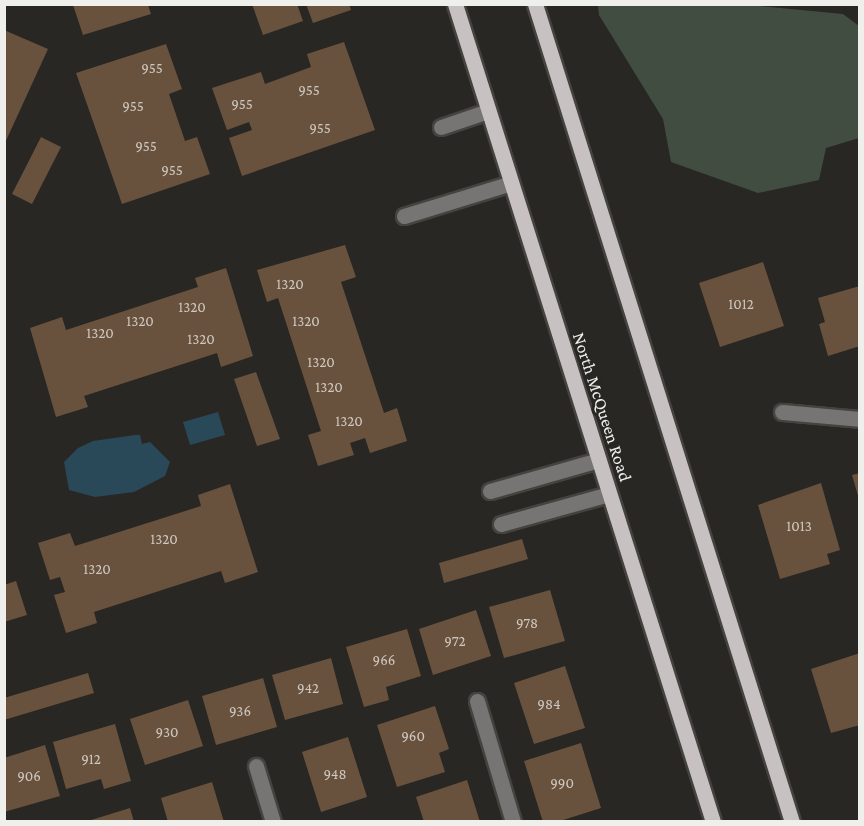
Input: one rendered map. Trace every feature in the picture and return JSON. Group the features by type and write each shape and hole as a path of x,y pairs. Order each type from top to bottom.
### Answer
{"main road":[{"name":"North McQueen Road","path":"455,4 713,822"},
{"path":"535,4 792,822"}],"street":[{"path":"441,127 488,111"},
{"path":"404,216 511,183"},
{"path":"782,412 860,419"},
{"path":"490,491 598,460"},
{"path":"501,524 609,494"},
{"path":"477,701 513,822"},
{"path":"256,766 273,822"}],"green space":[{"path":"598,5 748,5 843,14 859,26 859,138 826,148 819,180 758,193 671,162 663,119 599,15"}],"water":[{"path":"218,412 225,435 190,445 183,422"},
{"path":"140,435 142,444 150,442 170,462 165,476 134,492 95,497 69,490 64,462 78,448 93,441"}],"building":[{"path":"252,4 297,4 303,21 263,35"},
{"path":"306,4 349,4 351,10 313,23"},
{"path":"73,5 148,5 151,14 83,35"},
{"path":"4,30 48,49 4,145"},
{"path":"344,42 375,130 242,176 229,138 252,130 249,122 227,130 212,88 261,72 265,84 311,67 307,54"},
{"path":"166,44 182,89 169,94 185,141 197,137 210,174 122,204 76,73"},
{"path":"41,137 61,147 32,204 12,194"},
{"path":"345,245 356,277 341,282 384,413 397,408 407,441 370,453 365,438 350,443 354,455 318,466 308,435 321,431 278,298 267,302 257,270"},
{"path":"763,262 784,326 720,347 699,283"},
{"path":"226,268 253,356 221,367 217,353 84,396 88,407 56,417 30,328 62,317 66,330 198,287 195,278"},
{"path":"860,286 860,346 828,356 819,324 825,322 818,298"},
{"path":"256,372 280,439 257,446 234,379"},
{"path":"860,473 860,499 859,499 852,475"},
{"path":"821,483 840,550 827,554 830,564 780,579 758,505"},
{"path":"230,484 258,572 225,583 221,571 94,612 97,623 66,633 54,595 65,592 60,577 50,580 38,543 70,533 75,546 201,506 198,495"},
{"path":"522,539 528,559 444,583 439,563"},
{"path":"16,581 27,615 4,622 4,585"},
{"path":"550,590 565,641 504,658 489,607"},
{"path":"476,610 491,656 433,675 419,629"},
{"path":"407,629 421,676 386,687 389,700 364,707 346,647"},
{"path":"860,653 860,725 831,733 811,669"},
{"path":"331,658 343,704 285,720 272,675"},
{"path":"565,666 585,728 534,744 514,683"},
{"path":"88,673 94,693 4,720 4,698"},
{"path":"263,678 277,727 216,745 202,696"},
{"path":"188,700 203,746 145,765 130,719"},
{"path":"435,706 449,749 439,753 445,772 397,787 377,725"},
{"path":"115,724 131,781 104,789 101,779 66,789 53,742"},
{"path":"348,737 367,797 321,812 302,752"},
{"path":"581,743 601,808 557,822 543,822 524,761"},
{"path":"45,745 60,796 4,812 4,758"},
{"path":"467,780 480,822 424,822 416,797"},
{"path":"212,782 224,822 168,822 161,798"},
{"path":"130,808 134,822 88,822 88,821"}]}
